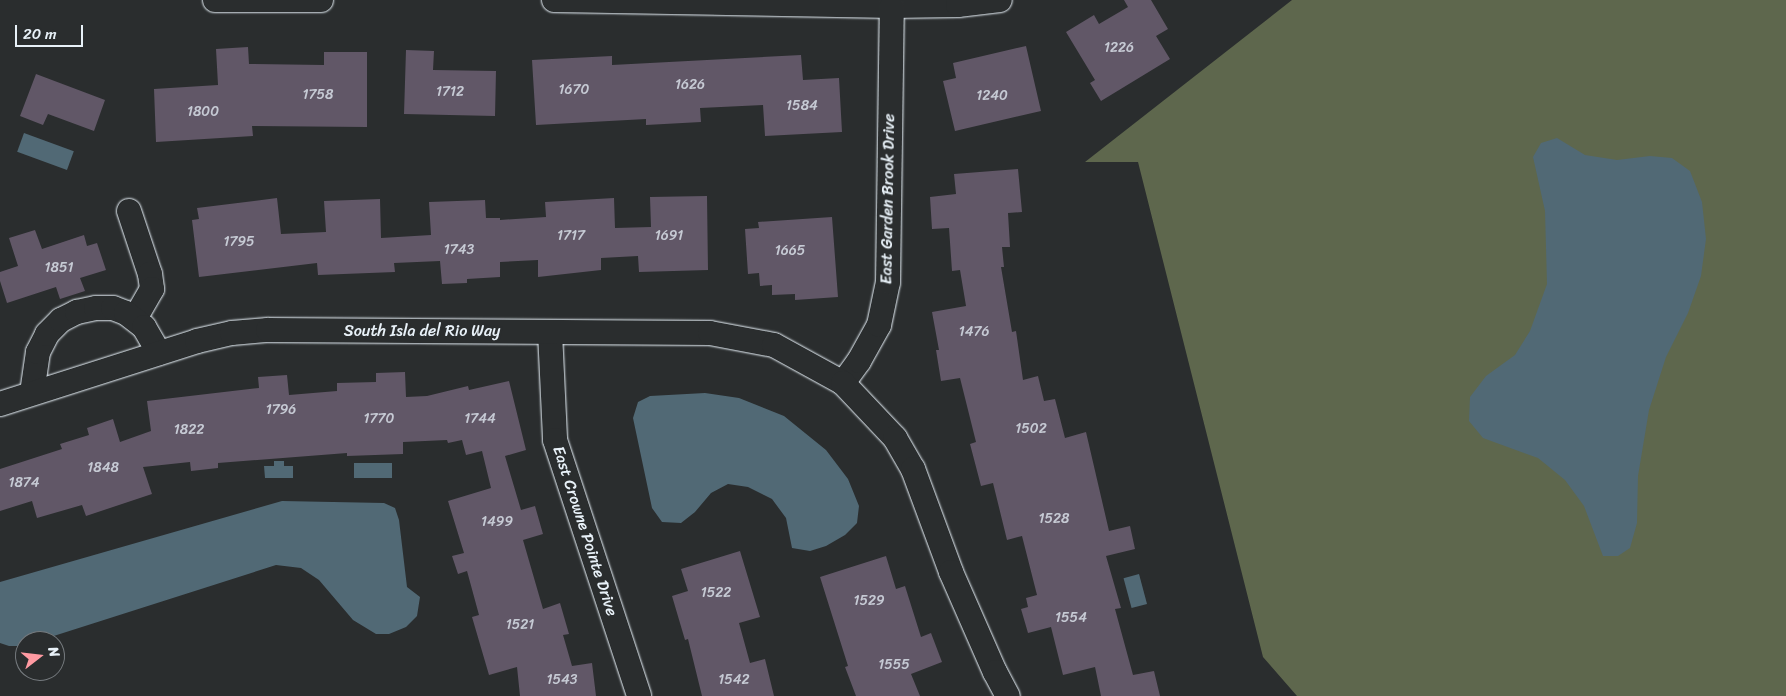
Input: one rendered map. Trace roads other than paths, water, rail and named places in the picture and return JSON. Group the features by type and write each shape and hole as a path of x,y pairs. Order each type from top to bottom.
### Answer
{"street":[{"path":"215,0 321,0"},
{"path":"554,0 892,6 958,5 1000,0"},
{"name":"East Garden Brook Drive","path":"843,383 860,361 879,325 888,282 892,6"},
{"path":"129,210 150,274 152,289 135,319"},
{"path":"32,393 38,352 47,334 61,320 76,312 96,308 113,308 135,319 144,327 159,354"},
{"name":"South Isla del Rio Way","path":"0,404 232,333 268,330 710,333 774,345 843,383"},
{"name":"East Crowne Pointe Drive","path":"550,332 555,440 639,696"},
{"path":"843,383 895,438 913,469 951,572 995,672 1008,696"}],"water":[{"path":"24,133 74,151 67,170 17,152"},
{"path":"1557,138 1585,155 1617,160 1650,156 1672,158 1690,171 1702,202 1706,239 1701,276 1688,313 1666,357 1649,410 1638,476 1637,523 1630,548 1618,556 1603,556 1584,506 1565,480 1538,458 1483,438 1469,421 1470,397 1486,376 1515,355 1530,331 1547,284 1545,211 1533,157 1541,143"},
{"path":"705,393 739,398 784,416 826,450 848,479 859,506 857,523 845,535 826,546 810,551 792,548 786,518 772,499 748,487 728,484 711,493 695,512 681,523 662,522 652,508 633,418 638,402 650,396"},
{"path":"274,461 284,461 284,466 293,466 293,478 265,478 264,466 274,466"},
{"path":"354,463 392,463 392,478 354,478"},
{"path":"282,501 384,503 395,508 399,520 407,587 420,597 417,616 406,627 389,634 376,634 353,620 319,580 301,568 276,565 65,632 15,631 15,646 9,646 0,643 0,582"},
{"path":"1139,574 1147,604 1132,608 1124,578"}]}
